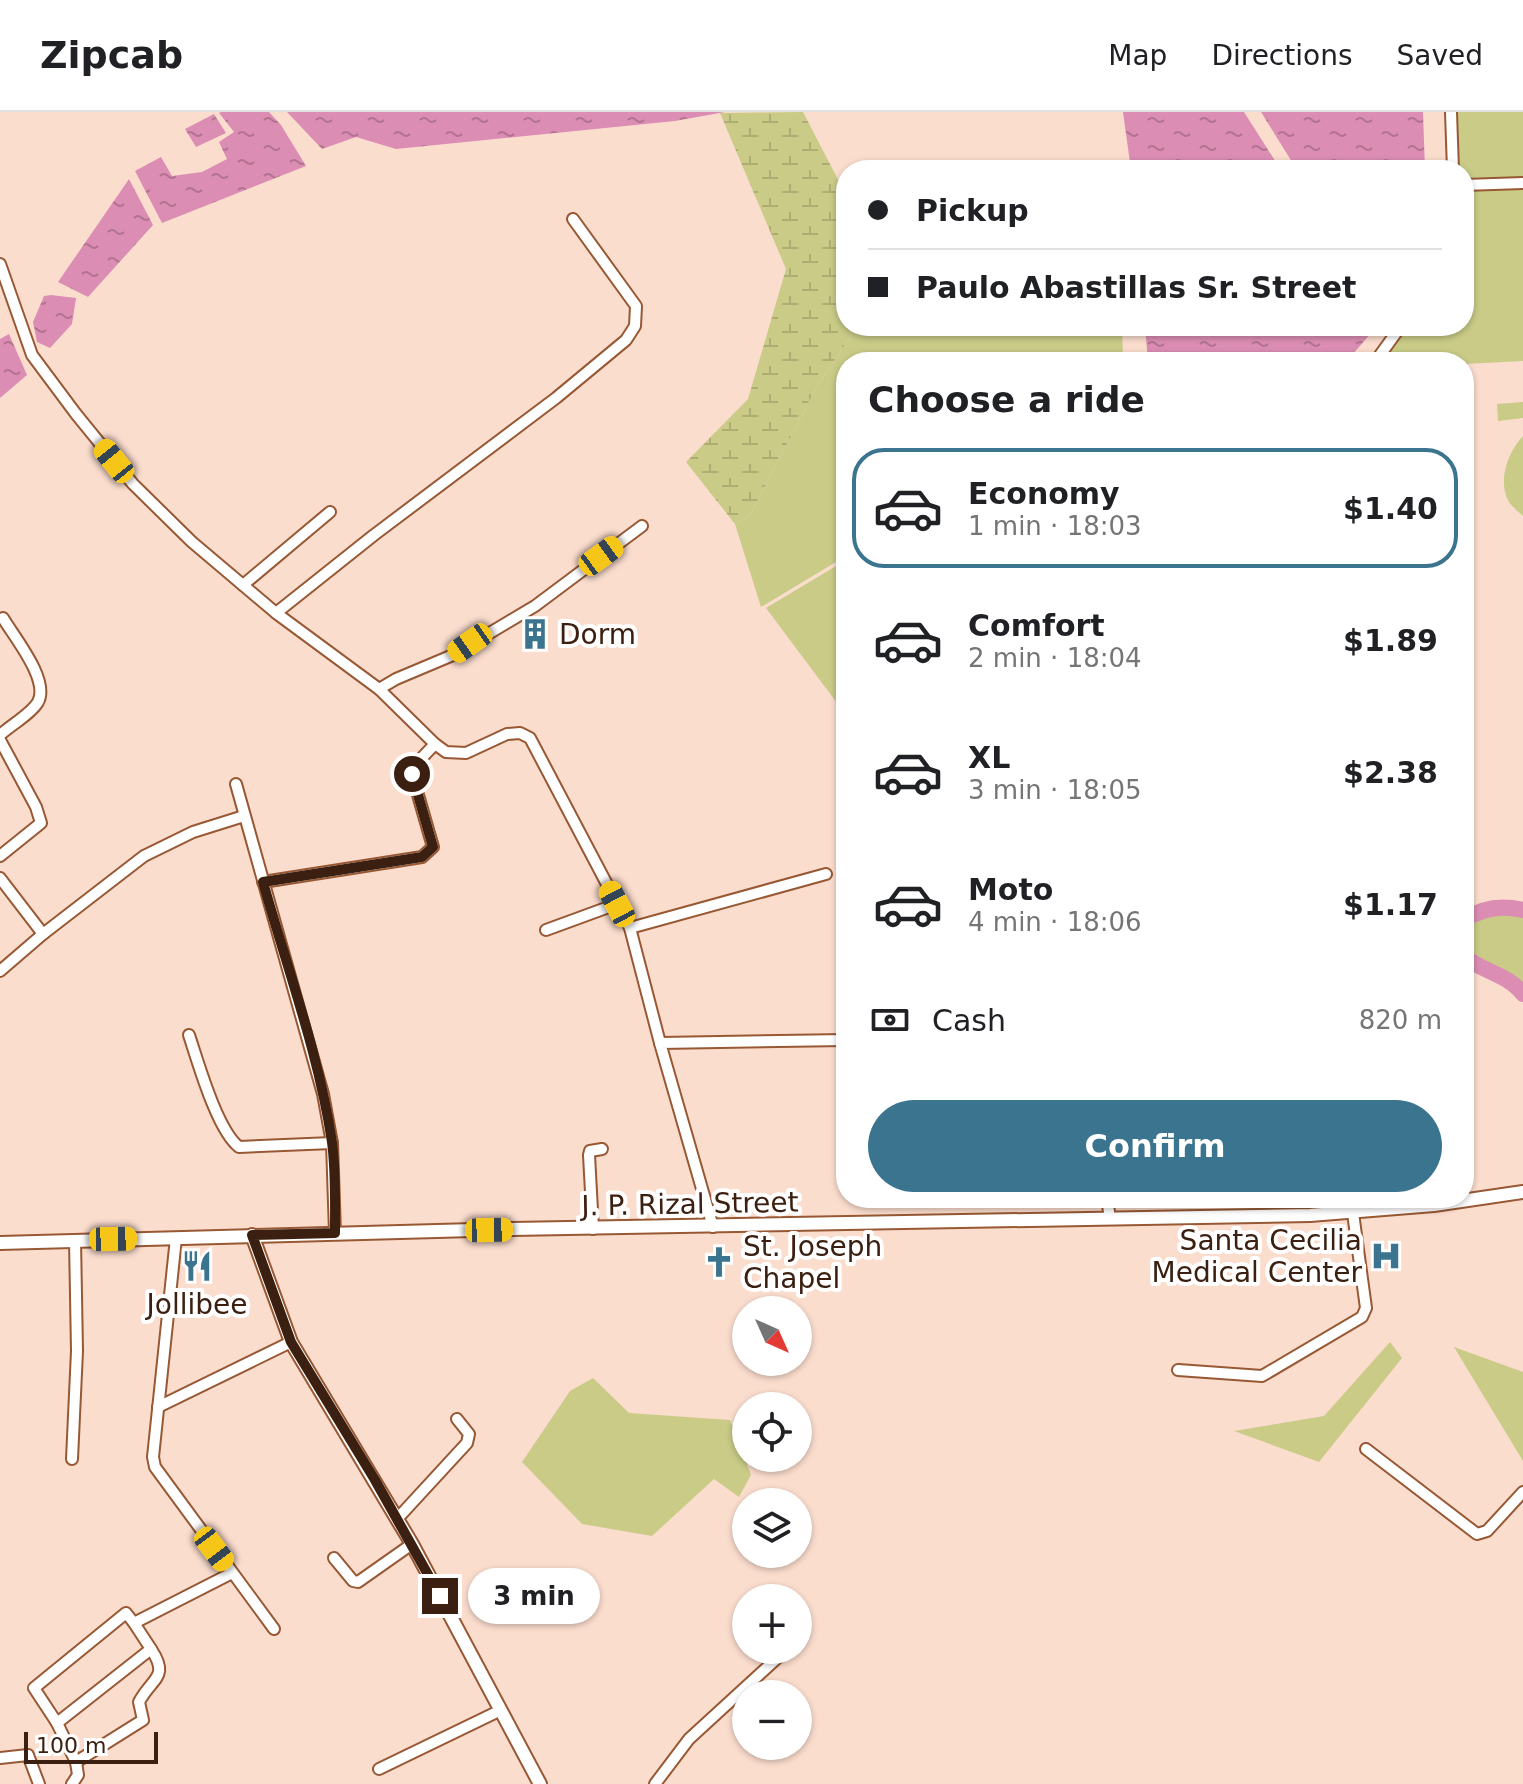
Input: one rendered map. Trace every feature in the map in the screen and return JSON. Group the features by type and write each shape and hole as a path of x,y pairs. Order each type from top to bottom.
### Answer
{"main road":[{"name":"J. P. Rizal Street","path":"1474,1199 1523,1192"},
{"name":"J. P. Rizal Street","path":"0,1243 335,1233 1110,1219 1401,1208"},
{"path":"252,1235 291,1342 412,1544 540,1784"}],"street":[{"path":"1451,112 1453,160"},
{"path":"1474,185 1523,183"},
{"path":"276,613 556,398 626,340 635,326 636,306 573,219"},
{"path":"0,264 32,355 133,484 158,509 276,613 379,689 446,752 466,753 507,734 520,733 530,738 630,928 713,1227"},
{"path":"243,585 330,512"},
{"path":"379,689 453,655 535,606 642,526"},
{"path":"0,856 41,823 0,737 38,703 42,689 37,672 3,618"},
{"path":"263,882 422,857 429,853 433,847 412,774 414,766 435,744"},
{"path":"236,784 323,1094 336,1185 335,1233"},
{"path":"0,971 144,856 193,832 244,816"},
{"path":"630,928 826,874"},
{"path":"0,878 43,934"},
{"path":"546,930 617,904"},
{"path":"189,1035 206,1086 230,1137 239,1147 332,1143"},
{"path":"660,1043 836,1040"},
{"path":"593,1229 589,1155 590,1151 602,1149"},
{"path":"1108,1208 1110,1219"},
{"path":"1178,1370 1262,1376 1364,1315 1366,1308 1356,1208"},
{"path":"176,1238 153,1457 155,1467 274,1629"},
{"path":"72,1459 77,1351 75,1240"},
{"path":"158,1407 291,1342"},
{"path":"397,1519 467,1443 469,1434 457,1419"},
{"path":"1366,1449 1477,1534 1487,1531 1523,1492"},
{"path":"334,1558 353,1581 358,1582 412,1544"},
{"path":"134,1623 232,1573"},
{"path":"72,1784 78,1775 76,1762 57,1723 34,1688 126,1613 160,1664 160,1671 139,1702 143,1720 76,1762"},
{"path":"57,1723 151,1649"},
{"path":"655,1784 689,1739 771,1664"},
{"path":"379,1769 501,1710"},
{"path":"0,1758 28,1755 39,1784"}],"green space":[{"path":"803,112 836,176 836,336 850,336 840,352 836,352 836,358 816,388 750,515 735,524 686,462 748,399 786,269 720,113"},
{"path":"1451,112 1523,112 1523,361 1474,363 1474,352 1382,352 1394,336 1474,336 1474,160 1453,160"},
{"path":"850,336 1122,336 1123,352 840,352"},
{"path":"836,358 836,562 761,607 735,524 750,515 816,388"},
{"path":"1523,402 1523,418 1498,421 1497,404"},
{"path":"1523,436 1523,516 1509,502 1504,476 1509,458"},
{"path":"836,566 836,702 766,608"},
{"path":"1506,906 1523,910 1523,994 1510,982 1474,963 1474,916"},
{"path":"1390,1342 1402,1358 1319,1462 1234,1431 1324,1416"},
{"path":"1454,1347 1523,1372 1523,1461"},
{"path":"593,1378 629,1413 730,1420 732,1472 750,1472 751,1475 744,1488 732,1488 732,1492 714,1479 652,1536 582,1524 522,1462 570,1391"}],"water":[{"path":"221,112 269,112 281,125 306,166 162,223 135,171 161,157 172,176 202,172 227,159 219,142 234,132"},
{"path":"287,112 725,112 675,121 396,149 356,137 322,149"},
{"path":"1123,112 1244,112 1275,160 1130,160"},
{"path":"1261,112 1423,112 1425,160 1291,160"},
{"path":"214,114 226,133 196,147 185,129"},
{"path":"129,179 153,225 88,297 58,282"},
{"path":"44,296 76,298 72,324 50,348 37,342 33,322"},
{"path":"9,334 27,375 0,398 0,339"},
{"path":"1146,336 1369,336 1355,352 1147,352"}],"waterway":[{"path":"1474,914 1493,908 1523,910"},
{"path":"1474,963 1510,982 1523,994"}],"place":[{"name":"Dorm","path":"535,634"},
{"name":"Santa Cecilia Medical Center","path":"1386,1256"},
{"name":"St. Joseph Chapel","path":"719,1262"},
{"name":"Jollibee","path":"197,1266"}],"route":[{"path":"412,774 433,847 429,853 422,857 263,882 323,1094 336,1185 335,1233 252,1235 291,1342 375,1480 440,1596"}]}
